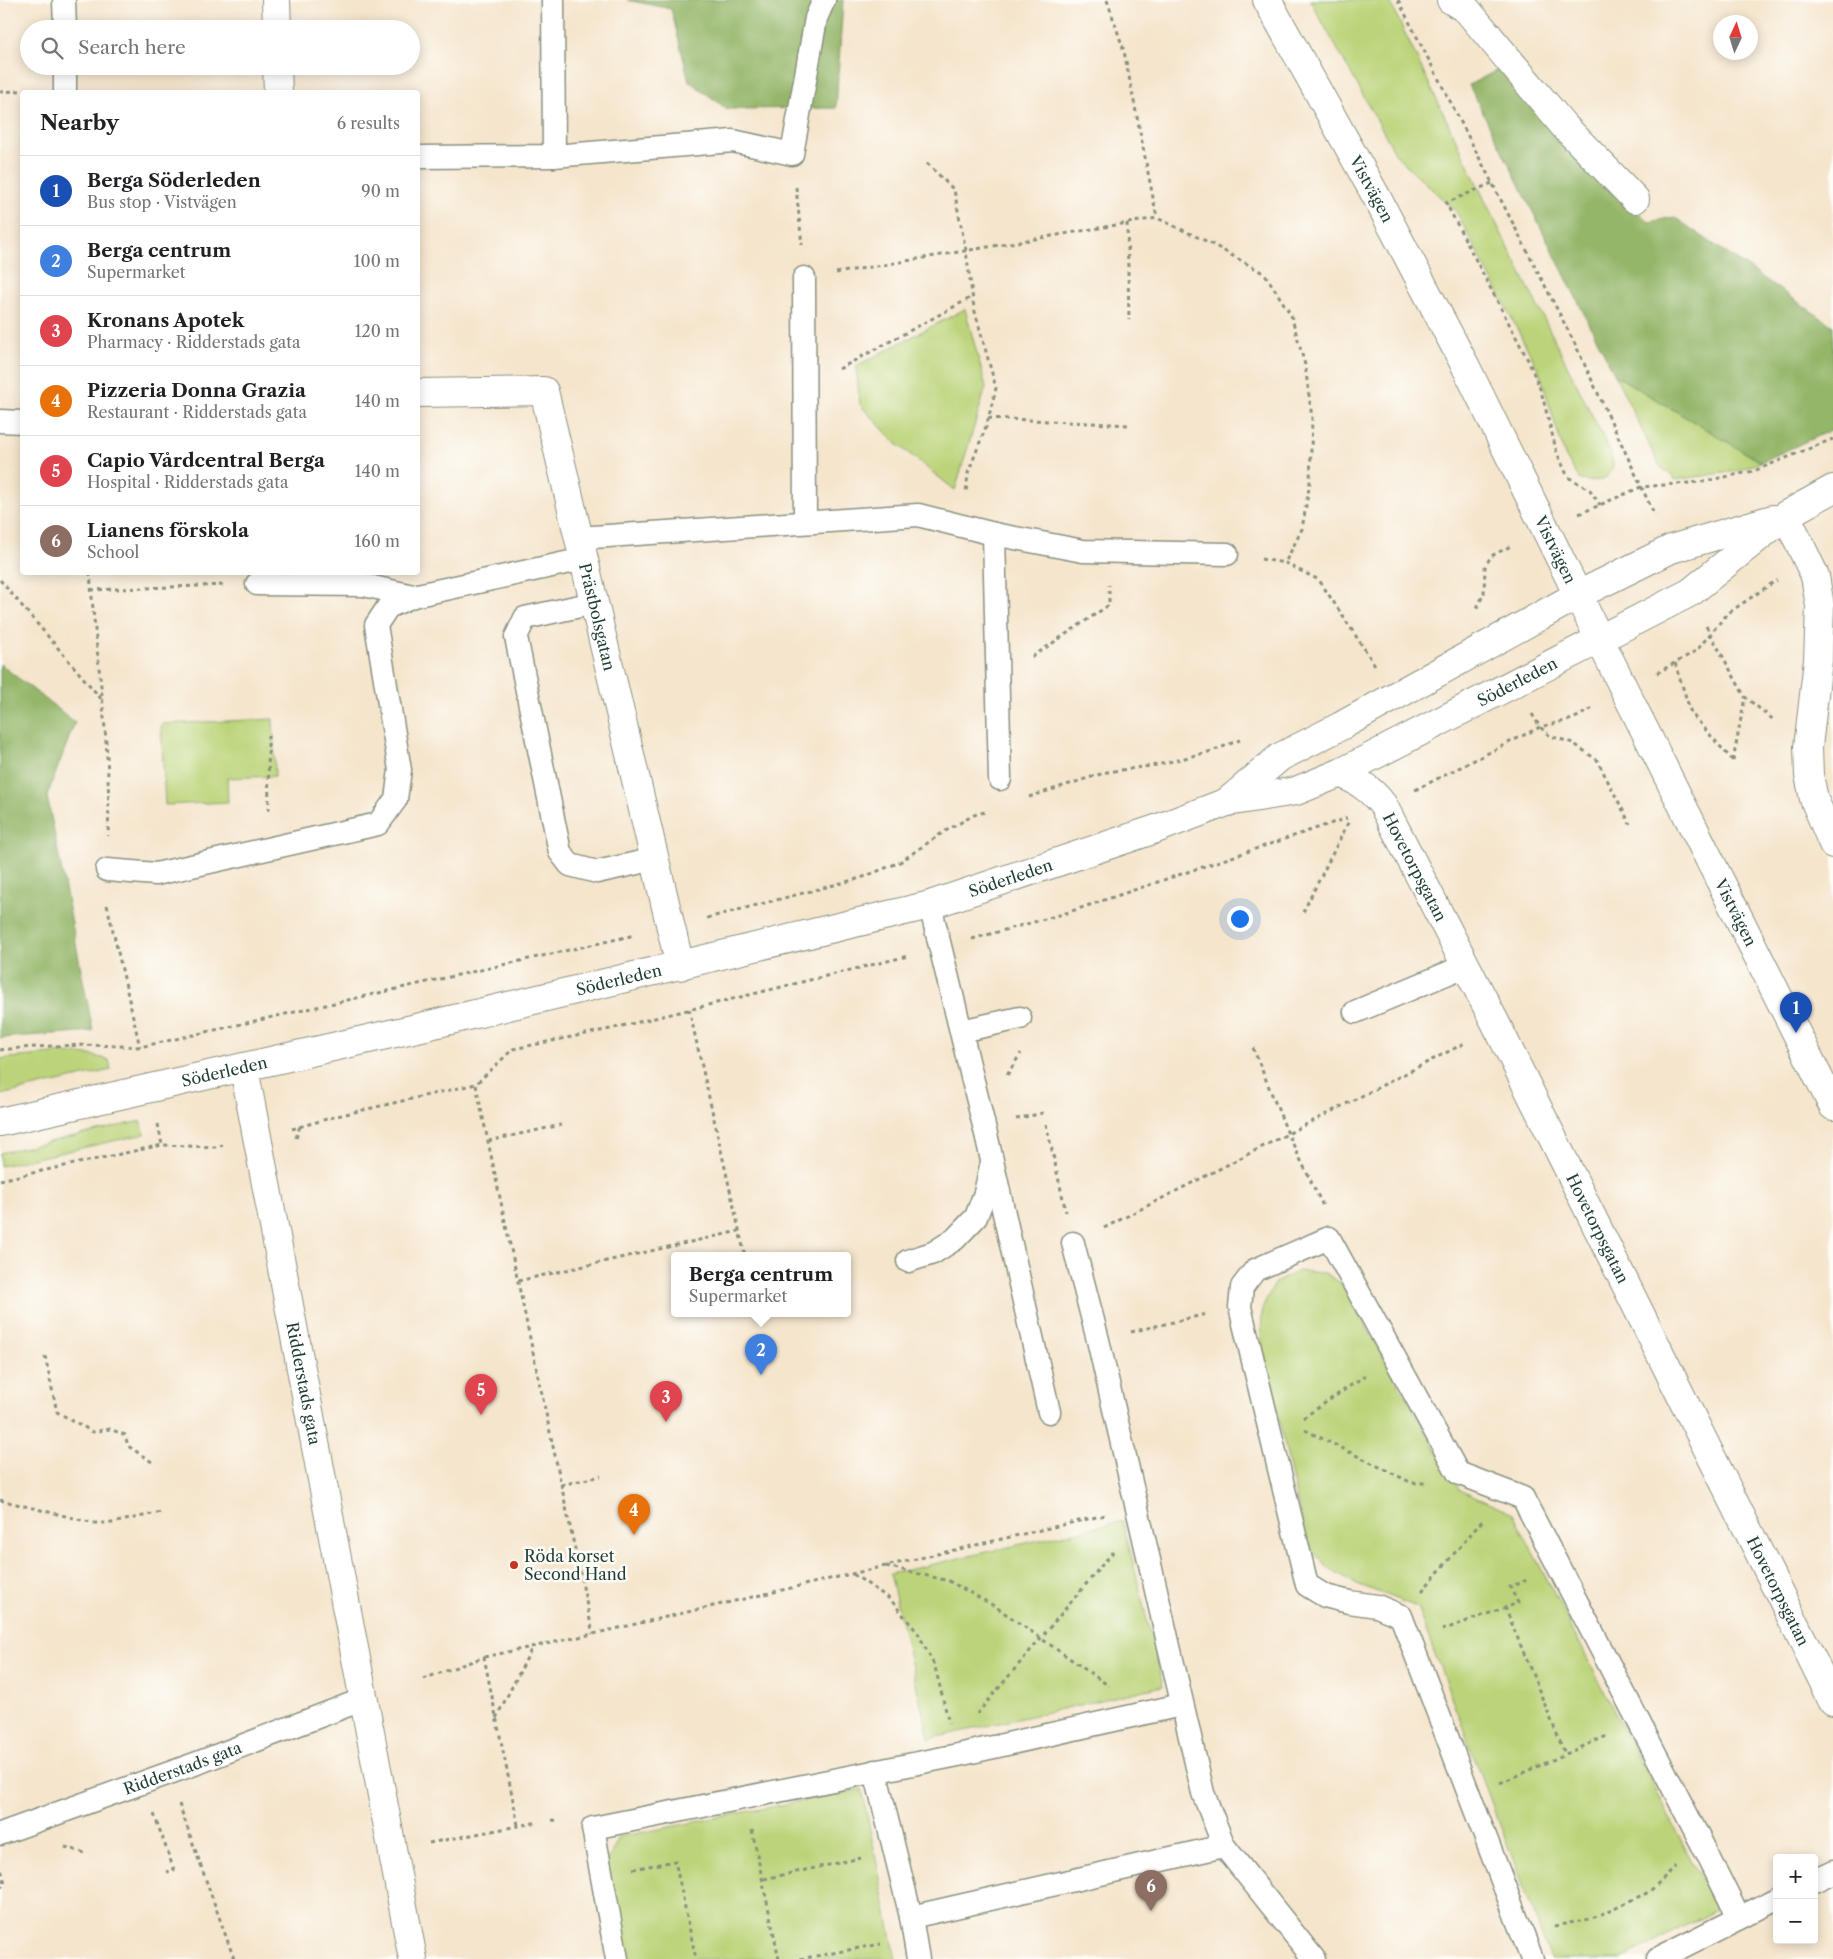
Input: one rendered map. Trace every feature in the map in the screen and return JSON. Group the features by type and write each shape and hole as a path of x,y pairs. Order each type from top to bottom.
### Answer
{"main road":[{"path":"276,0 277,20"},
{"name":"Vistvägen","path":"1268,0 1376,196 1466,367 1547,529 1599,639 1833,1106"},
{"path":"1451,0 1467,10 1564,126 1635,199"},
{"path":"277,75 278,90"},
{"name":"Prästbolsgatan","path":"420,393 544,391 680,966"},
{"name":"Söderleden","path":"0,1122 244,1068 680,966 930,905 1156,829 1227,802 1296,791 1340,773 1690,592 1786,516 1833,489"},
{"path":"1786,516 1808,558 1825,582 1820,606 1818,660 1808,747 1809,775 1814,798 1832,837"},
{"name":"Söderleden","path":"1227,802 1280,757 1492,644 1578,595 1671,550 1786,516"},
{"name":"Hovetorpsgatan","path":"1340,773 1357,780 1373,792 1383,806 1497,1026 1833,1701"},
{"name":"Ridderstads gata","path":"244,1068 413,1959"}],"lane":[{"path":"64,0 65,20"},
{"path":"554,0 554,156"},
{"path":"420,157 554,156 733,142 792,154 816,18 824,0"},
{"path":"65,75 65,90"},
{"path":"804,278 805,522"},
{"path":"0,421 20,422"},
{"path":"107,870 156,874 378,824 396,799 400,770 376,625 388,608 413,596 581,549 805,522 918,515 994,534 1083,551 1228,554"},
{"path":"994,534 1000,779"},
{"path":"257,584 364,585 413,596"},
{"path":"594,603 525,618 516,637 560,852 570,865 597,872 656,859"},
{"path":"930,905 1050,1412"},
{"path":"1355,1012 1465,966"},
{"path":"961,1031 1020,1018"},
{"path":"908,1261 933,1253 955,1239 976,1216 985,1193 992,1161"},
{"path":"1532,1959 1400,1616 1377,1606 1326,1596 1307,1585 1240,1307 1242,1286 1255,1270 1329,1238 1458,1473 1523,1498 1739,1918"},
{"path":"1073,1243 1098,1340 1181,1705 1203,1793 1224,1846 1314,1959"},
{"name":"Ridderstads gata","path":"0,1834 200,1762 364,1699"},
{"path":"617,1959 593,1828 875,1771 956,1748 1181,1705"},
{"path":"875,1771 914,1938 1224,1846"},
{"path":"1818,1879 1833,1872"},
{"path":"1658,1959 1773,1901"}],"path":[{"path":"1107,0 1124,51 1157,218"},
{"path":"1398,0 1575,344 1671,550"},
{"path":"792,154 802,238 804,278 1157,218 1210,242 1265,274 1291,315 1305,365 1312,418 1310,482 1302,529 1284,563"},
{"path":"927,163 954,190 966,251 972,297 996,388 988,418 968,472 961,526"},
{"path":"1492,183 1446,203 1528,360 1541,391 1557,453 1568,477 1590,490 1600,505"},
{"path":"1127,223 1129,320"},
{"path":"804,388 972,297"},
{"path":"988,418 1130,425"},
{"path":"1492,644 1475,613 1484,593 1486,567 1491,556 1641,488 1700,482 1754,471 1833,439"},
{"path":"997,661 1029,659 1109,605 1108,552"},
{"path":"1228,554 1284,563 1319,580 1377,668"},
{"path":"90,575 103,702 109,808 107,905 140,1048"},
{"path":"0,580 103,702"},
{"path":"91,590 257,584"},
{"path":"1690,592 1710,636 1745,697 1808,747"},
{"path":"1676,662 1691,713 1733,762 1745,697"},
{"path":"1514,683 1540,727 1550,736 1573,743 1597,760 1630,824"},
{"path":"268,735 269,848"},
{"path":"1027,798 1107,772 1157,765 1212,751 1248,737"},
{"path":"0,1050 93,1044 140,1048 671,927 861,878 900,862 942,833 974,815 991,810"},
{"path":"1303,912 1352,817"},
{"path":"689,1009 744,1252"},
{"path":"1046,1124 1073,1243 1497,1026"},
{"path":"1252,1048 1288,1134 1323,1204 1329,1238"},
{"path":"476,1084 593,1634"},
{"path":"488,1141 561,1125"},
{"path":"0,1180 162,1145"},
{"path":"518,1281 739,1231"},
{"path":"1098,1340 1240,1307"},
{"path":"45,1356 57,1412 93,1432 110,1428 125,1435 128,1446 152,1462"},
{"path":"1294,1424 1394,1356"},
{"path":"1265,1410 1412,1483 1436,1482 1458,1473"},
{"path":"561,1485 601,1476"},
{"path":"1400,1616 1488,1515 1523,1498"},
{"path":"0,1500 94,1523 112,1523 161,1512"},
{"path":"423,1679 484,1657 593,1634 885,1566 1137,1514"},
{"path":"956,1748 1137,1514"},
{"path":"885,1566 949,1581 996,1608 1148,1712"},
{"path":"1410,1641 1518,1603 1510,1587 1559,1568"},
{"path":"854,1574 890,1599 918,1633 935,1667 956,1748"},
{"path":"1505,1607 1565,1754"},
{"path":"496,1719 532,1647"},
{"path":"484,1657 518,1825"},
{"path":"1470,1796 1639,1722"},
{"path":"176,1796 234,1959"},
{"path":"745,1796 780,1959"},
{"path":"151,1805 174,1870 167,1872"},
{"path":"392,1851 539,1822"},
{"path":"1522,1932 1590,1919 1649,1892 1701,1842"},
{"path":"764,1880 893,1851"},
{"path":"601,1874 675,1861 696,1959"},
{"path":"0,1866 5,1883 0,1888"},
{"path":"800,1959 914,1938"}],"green space":[{"path":"627,0 843,0 836,108 727,109 689,81 671,9"},
{"path":"1310,0 1389,0 1492,215 1611,453 1612,471 1605,478 1595,481 1580,480 1565,456 1539,371 1457,213 1397,156"},
{"path":"1503,67 1579,159 1649,222 1674,217 1833,326 1833,429 1761,462 1615,375 1469,85"},
{"path":"965,309 986,387 955,490 897,444 860,405 856,366"},
{"path":"1615,375 1761,462 1736,471 1676,480 1659,465"},
{"path":"0,664 75,722 47,796 93,1031 0,1038"},
{"path":"273,719 275,776 227,778 228,802 165,805 161,724"},
{"path":"62,1053 90,1055 109,1060 111,1070 0,1095 0,1059"},
{"path":"141,1121 145,1134 0,1166 0,1153"},
{"path":"1298,1271 1325,1273 1342,1284 1459,1490 1513,1514 1717,1910 1621,1959 1551,1959 1417,1607 1357,1584 1328,1568 1307,1545 1261,1339 1262,1309 1275,1283"},
{"path":"1123,1521 1163,1686 929,1739 890,1574"},
{"path":"862,1789 896,1959 625,1959 606,1864 619,1837"}],"place":[{"name":"Berga Söderleden","path":"1796,1033"},
{"name":"Berga centrum","path":"761,1375"},
{"name":"Capio Vårdcentral Berga","path":"481,1415"},
{"name":"Kronans Apotek","path":"666,1422"},
{"name":"Pizzeria Donna Grazia","path":"634,1535"},
{"name":"Röda korset Second Hand","path":"514,1565"},
{"name":"Lianens förskola","path":"1151,1911"}]}
